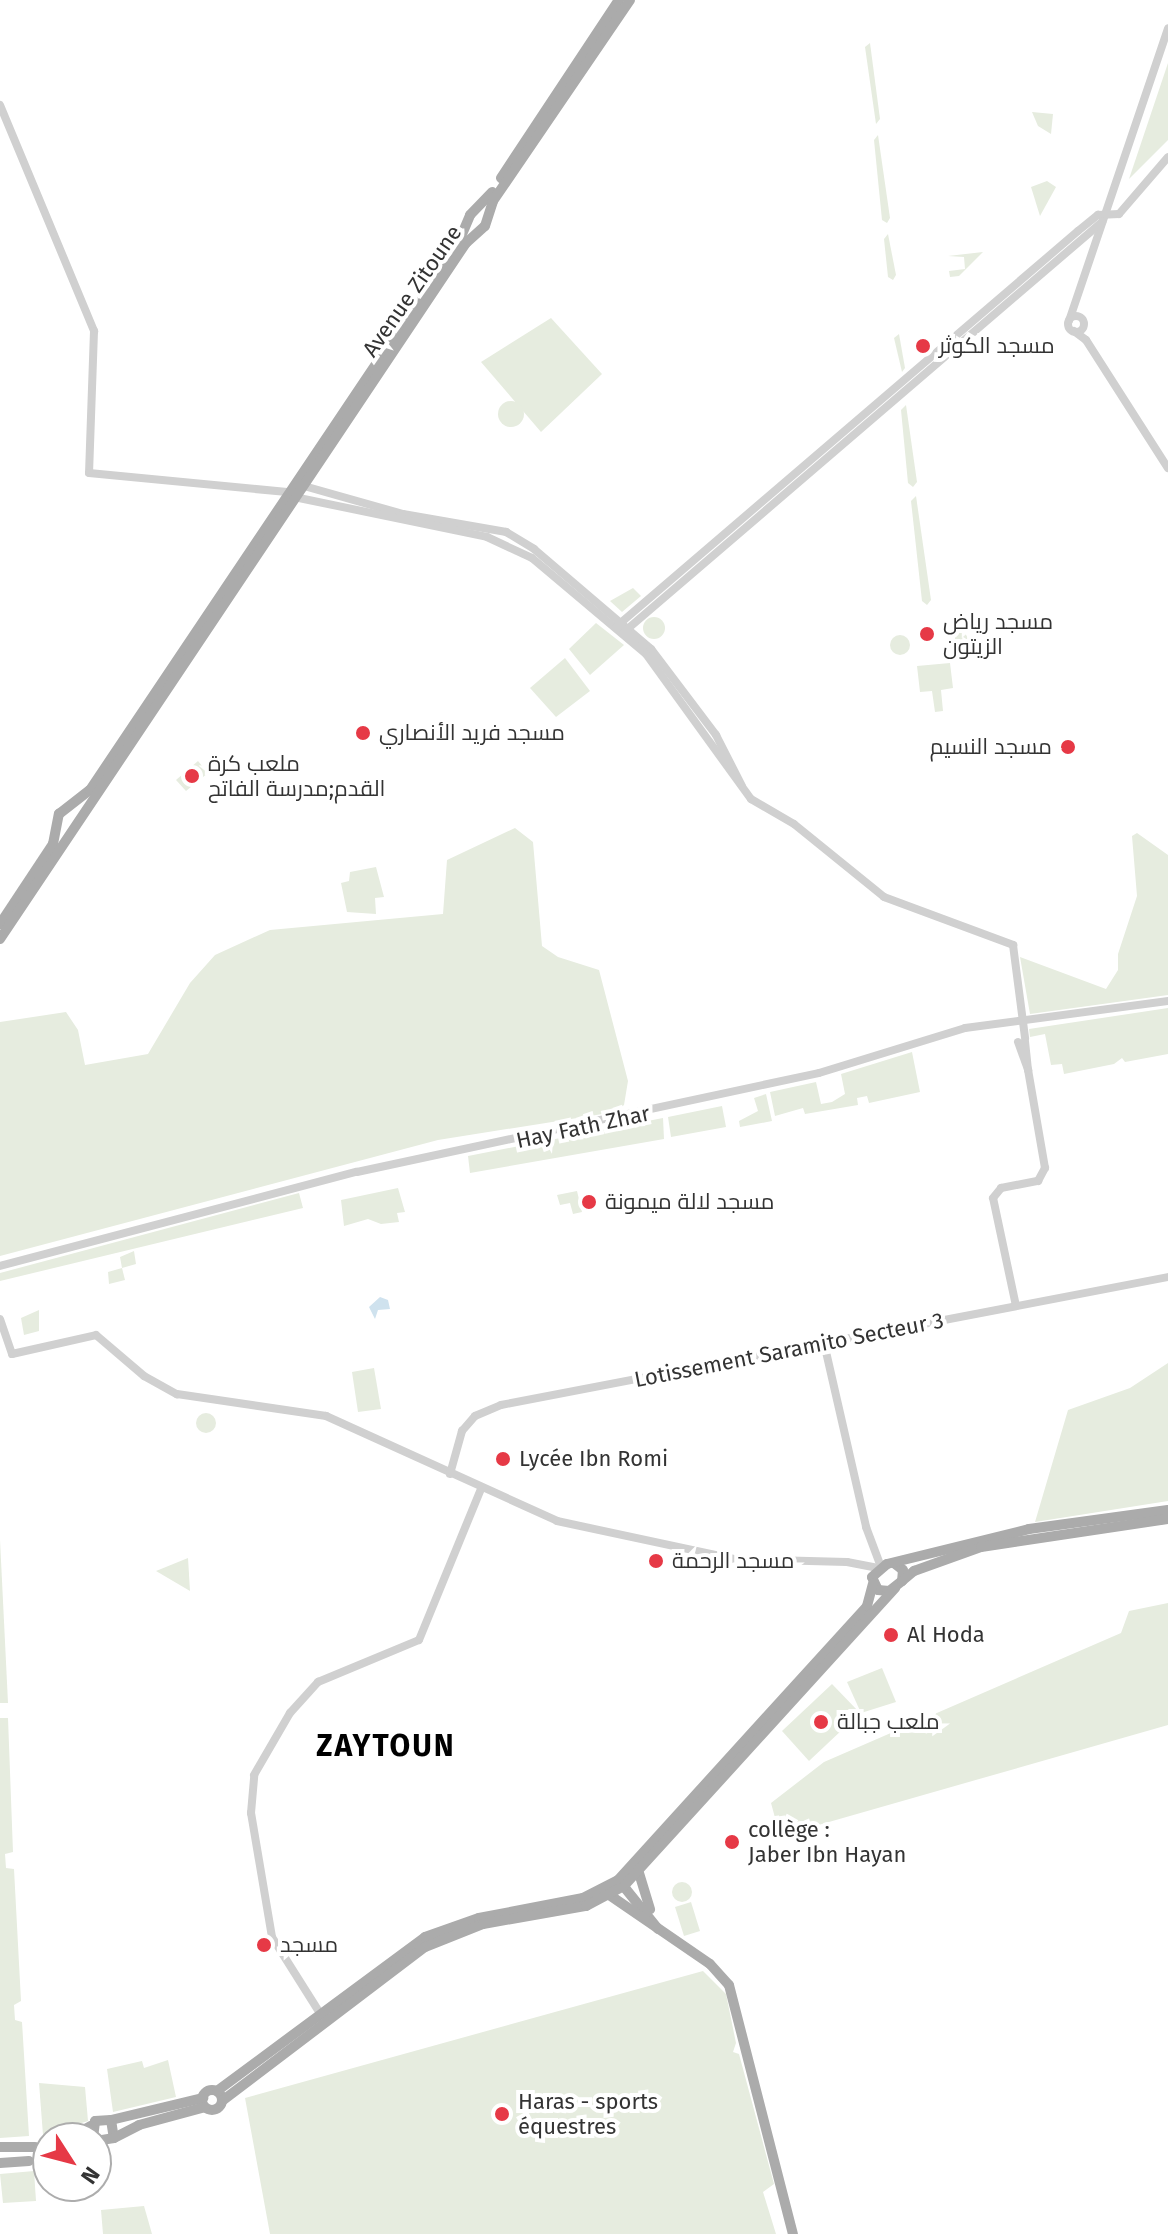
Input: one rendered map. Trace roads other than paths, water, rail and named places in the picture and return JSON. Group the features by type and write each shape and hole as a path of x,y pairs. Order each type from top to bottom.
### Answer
{"main road":[{"name":"Avenue Zitoune","path":"0,939 78,826 297,491 468,222 619,0"},
{"name":"Avenue Zitoune","path":"58,823 97,778 483,225 493,201 630,0"},
{"path":"477,212 483,225"},
{"path":"468,222 483,225"},
{"path":"0,924 53,844 58,823 66,830 78,826 78,812 68,808"},
{"path":"100,2122 101,2118 111,2120 204,2103 215,2109 220,2096 324,2019 414,1944 445,1928 606,1893 639,1873 898,1584 914,1571 966,1551 1168,1510"},
{"path":"621,1883 867,1606 873,1583 886,1565 980,1539 1102,1522 1168,1519"},
{"path":"873,1583 881,1592 898,1584 903,1570 886,1565"},
{"path":"639,1873 659,1930"},
{"path":"621,1883 654,1919"},
{"path":"606,1893 710,1964 732,1992 793,2234"},
{"path":"111,2120 114,2138 204,2103 209,2091 220,2096"},
{"path":"0,2147 32,2146"},
{"path":"0,2163 32,2160"}],"street":[{"path":"1079,325 1069,321 1074,303 1168,28"},
{"path":"0,105 94,331 89,473 297,491 498,541 532,558 624,626 663,675 745,793 800,829 884,897 1013,945 1022,1040 1045,1168 1038,1181 1001,1188 993,1198 1016,1306"},
{"path":"624,626 1105,212 1119,214 1168,157"},
{"path":"624,626 1102,222"},
{"path":"1074,303 1086,340 1168,468"},
{"name":"Hay Fath Zhar","path":"0,1266 357,1172 678,1107 819,1073 965,1028 1168,1001"},
{"name":"Lotissement Saramito Secteur 3","path":"450,1474 462,1431 491,1407 1168,1277"},
{"path":"2,1323 12,1354 96,1335 144,1376 177,1394 318,1414 547,1519 713,1556 886,1565"},
{"path":"824,1343 871,1546 886,1565"},
{"path":"324,2019 272,1937 251,1813 254,1775 307,1691 332,1675 419,1640 481,1489"},
{"path":"852,1562 868,1557 871,1546"},
{"path":"852,1562 873,1583"}],"water":[{"path":"380,1297 388,1300 390,1309 378,1310 375,1319 369,1307"}],"place":[{"name":"مسجد الكوثر","path":"923,346"},
{"name":"مسجد رياض الزيتون","path":"927,634"},
{"name":"مسجد فريد الأنصاري","path":"363,733"},
{"name":"مسجد النسيم","path":"1068,747"},
{"name":"ملعب كرة القدم;مدرسة الفاتح","path":"192,776"},
{"name":"مسجد لالة ميمونة","path":"589,1202"},
{"name":"Lycée Ibn Romi","path":"503,1459"},
{"name":"مسجد الرحمة","path":"656,1561"},
{"name":"Al Hoda","path":"891,1635"},
{"name":"ملعب جبالة","path":"821,1722"},
{"name":"collège : Jaber Ibn Hayan","path":"732,1842"},
{"name":"مسجد","path":"264,1945"},
{"name":"Haras - sports équestres","path":"502,2114"}],"district":[{"name":"ZAYTOUN","path":"386,1746"}]}
